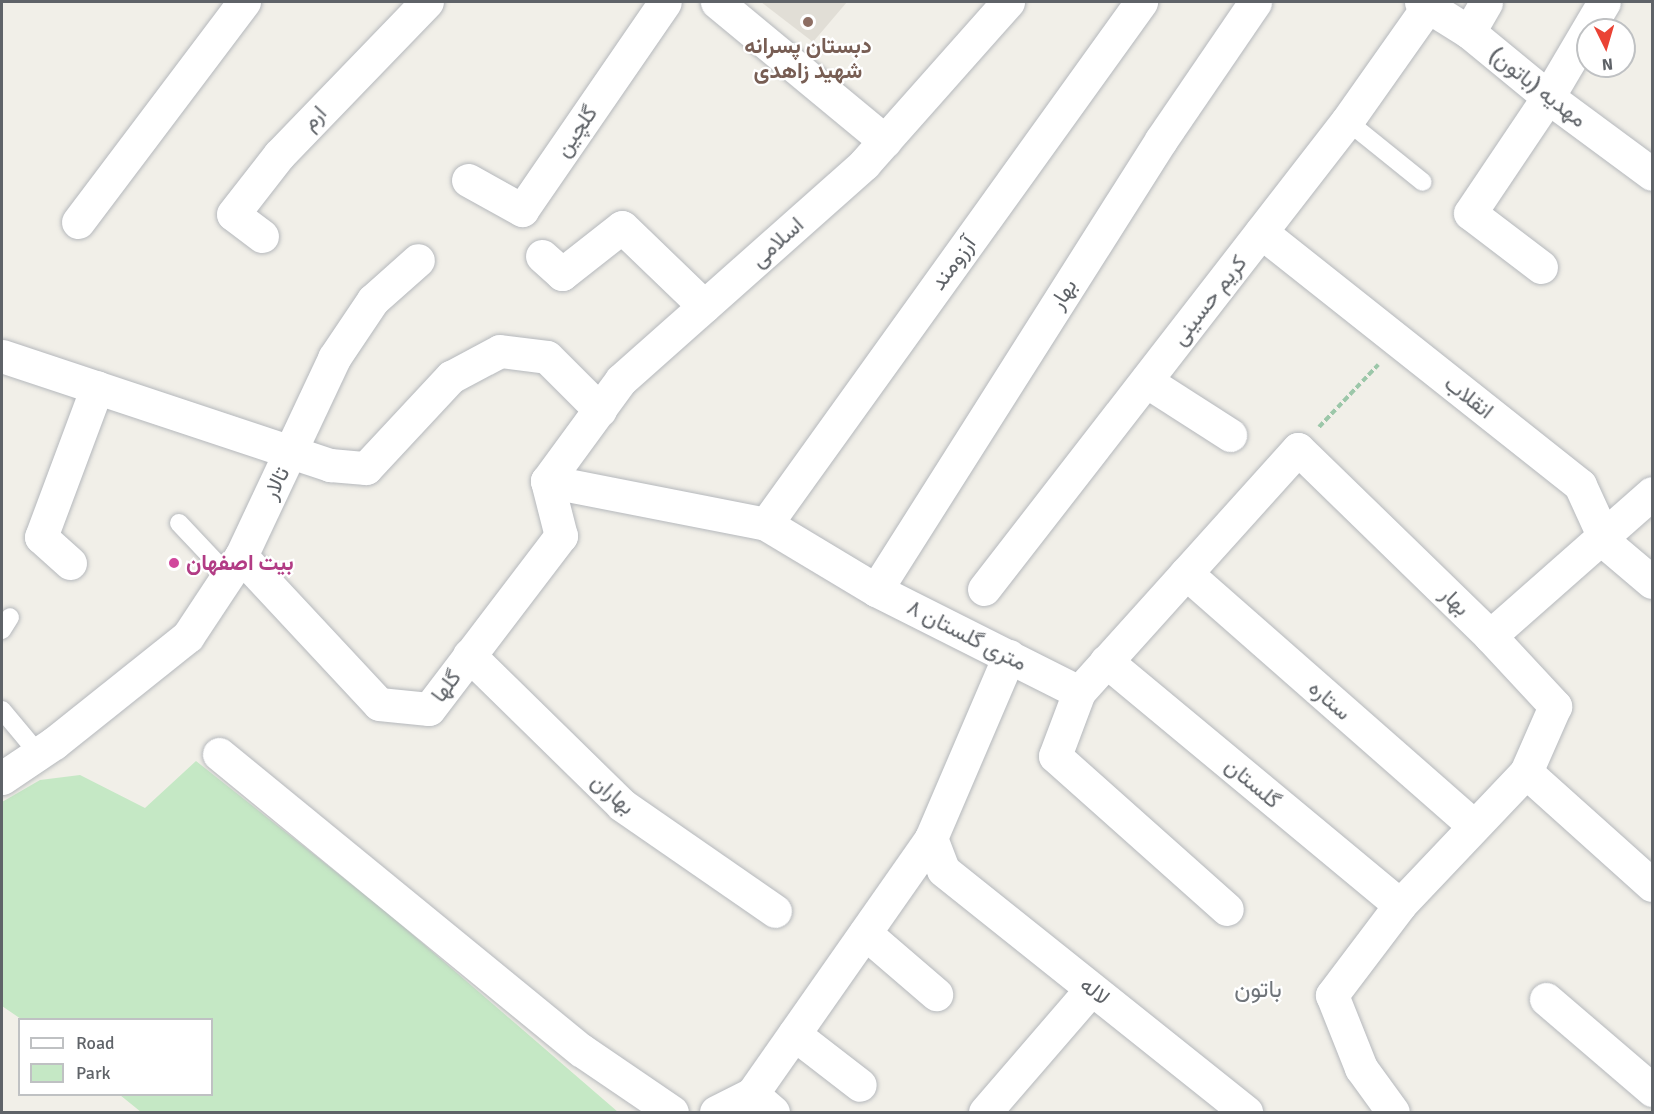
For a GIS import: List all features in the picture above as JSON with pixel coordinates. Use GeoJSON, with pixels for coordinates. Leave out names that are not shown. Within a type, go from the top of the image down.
{"type":"FeatureCollection","features":[{"type":"Feature","properties":{"kind":"street"},"geometry":{"type":"LineString","coordinates":[[78,222],[244,2]]}},
{"type":"Feature","properties":{"kind":"street","name":"ارم"},"geometry":{"type":"LineString","coordinates":[[262,236],[233,214],[279,155],[427,2]]}},
{"type":"Feature","properties":{"kind":"street","name":"گلچین"},"geometry":{"type":"LineString","coordinates":[[468,180],[522,210],[665,2]]}},
{"type":"Feature","properties":{"kind":"street"},"geometry":{"type":"LineString","coordinates":[[717,2],[885,141]]}},
{"type":"Feature","properties":{"kind":"street","name":"اسلامی"},"geometry":{"type":"LineString","coordinates":[[547,482],[621,380],[885,141],[1008,2]]}},
{"type":"Feature","properties":{"kind":"street","name":"آرزومند"},"geometry":{"type":"LineString","coordinates":[[765,524],[1142,2]]}},
{"type":"Feature","properties":{"kind":"street","name":"بهار"},"geometry":{"type":"LineString","coordinates":[[876,590],[1161,140],[1255,2]]}},
{"type":"Feature","properties":{"kind":"street"},"geometry":{"type":"LineString","coordinates":[[1469,32],[1486,2]]}},
{"type":"Feature","properties":{"kind":"street"},"geometry":{"type":"LineString","coordinates":[[1541,267],[1470,213],[1548,97],[1604,2]]}},
{"type":"Feature","properties":{"kind":"street","name":"مهدیه (باتون)"},"geometry":{"type":"LineString","coordinates":[[1425,4],[1469,32],[1548,97],[1653,174]]}},
{"type":"Feature","properties":{"kind":"street","name":"کریم حسینی"},"geometry":{"type":"LineString","coordinates":[[984,589],[1347,121],[1425,4]]}},
{"type":"Feature","properties":{"kind":"street"},"geometry":{"type":"LineString","coordinates":[[542,256],[562,274],[622,227],[704,306]]}},
{"type":"Feature","properties":{"kind":"street","name":"انقلاب"},"geometry":{"type":"LineString","coordinates":[[1261,232],[1580,485],[1608,544],[1653,582]]}},
{"type":"Feature","properties":{"kind":"street"},"geometry":{"type":"LineString","coordinates":[[2,356],[290,454],[334,358],[373,300],[418,260]]}},
{"type":"Feature","properties":{"kind":"street","name":"تالار"},"geometry":{"type":"LineString","coordinates":[[2,778],[38,753],[188,636],[234,566],[290,454],[330,465],[366,468],[451,377],[500,351],[547,357],[600,410]]}},
{"type":"Feature","properties":{"kind":"street"},"geometry":{"type":"LineString","coordinates":[[1146,381],[1230,435]]}},
{"type":"Feature","properties":{"kind":"street"},"geometry":{"type":"LineString","coordinates":[[70,563],[41,537],[97,387]]}},
{"type":"Feature","properties":{"kind":"street"},"geometry":{"type":"LineString","coordinates":[[1227,909],[1055,756],[1079,692],[1298,449]]}},
{"type":"Feature","properties":{"kind":"street","name":"بهار"},"geometry":{"type":"LineString","coordinates":[[1298,449],[1490,636],[1555,706],[1526,772]]}},
{"type":"Feature","properties":{"kind":"street","name":"۸ متری گلستان"},"geometry":{"type":"LineString","coordinates":[[547,482],[765,524],[876,590],[1079,692]]}},
{"type":"Feature","properties":{"kind":"street","name":"گلها"},"geometry":{"type":"LineString","coordinates":[[234,566],[379,704],[429,708],[561,536],[547,482]]}},
{"type":"Feature","properties":{"kind":"street"},"geometry":{"type":"LineString","coordinates":[[1490,636],[1653,493]]}},
{"type":"Feature","properties":{"kind":"street","name":"ستاره"},"geometry":{"type":"LineString","coordinates":[[1186,573],[1474,826]]}},
{"type":"Feature","properties":{"kind":"street","name":"بهاران"},"geometry":{"type":"LineString","coordinates":[[469,656],[622,805],[775,910]]}},
{"type":"Feature","properties":{"kind":"street"},"geometry":{"type":"LineString","coordinates":[[716,1113],[762,1103],[794,1034],[931,838],[1009,656]]}},
{"type":"Feature","properties":{"kind":"street","name":"گلستان"},"geometry":{"type":"LineString","coordinates":[[1106,662],[1400,905]]}},
{"type":"Feature","properties":{"kind":"street"},"geometry":{"type":"LineString","coordinates":[[219,754],[581,1050],[672,1113]]}},
{"type":"Feature","properties":{"kind":"street"},"geometry":{"type":"LineString","coordinates":[[1393,1113],[1361,1068],[1332,995],[1400,905],[1526,772],[1653,885]]}},
{"type":"Feature","properties":{"kind":"street","name":"لاله"},"geometry":{"type":"LineString","coordinates":[[931,838],[943,870],[1240,1111]]}},
{"type":"Feature","properties":{"kind":"street"},"geometry":{"type":"LineString","coordinates":[[865,933],[936,994]]}},
{"type":"Feature","properties":{"kind":"street"},"geometry":{"type":"LineString","coordinates":[[985,1113],[1091,989]]}},
{"type":"Feature","properties":{"kind":"street"},"geometry":{"type":"LineString","coordinates":[[1546,999],[1653,1090]]}},
{"type":"Feature","properties":{"kind":"street"},"geometry":{"type":"LineString","coordinates":[[794,1034],[860,1085]]}},
{"type":"Feature","properties":{"kind":"lane"},"geometry":{"type":"LineString","coordinates":[[1347,121],[1423,182]]}},
{"type":"Feature","properties":{"kind":"lane"},"geometry":{"type":"LineString","coordinates":[[179,523],[234,566]]}},
{"type":"Feature","properties":{"kind":"lane"},"geometry":{"type":"LineString","coordinates":[[2,710],[38,753]]}},
{"type":"Feature","properties":{"kind":"path"},"geometry":{"type":"LineString","coordinates":[[1298,449],[1400,342]]}},
{"type":"Feature","properties":{"kind":"shaded area","name":"دبستان پسرانه شهید زاهدی"},"geometry":{"type":"Polygon","coordinates":[[[761,2],[847,2],[813,42],[761,2]]]}},
{"type":"Feature","properties":{"kind":"green space"},"geometry":{"type":"Polygon","coordinates":[[[196,761],[384,910],[618,1112],[141,1112],[121,1096],[213,1096],[213,1018],[20,1018],[2,1006],[2,802],[40,780],[80,775],[145,808],[196,761]]]}},
{"type":"Feature","properties":{"kind":"place","name":"دبستان پسرانه شهید زاهدی"},"geometry":{"type":"Point","coordinates":[808,22]}},
{"type":"Feature","properties":{"kind":"place","name":"بيت اصفهان"},"geometry":{"type":"Point","coordinates":[174,563]}},
{"type":"Feature","properties":{"kind":"district","name":"باتون"},"geometry":{"type":"Point","coordinates":[1258,990]}}]}
